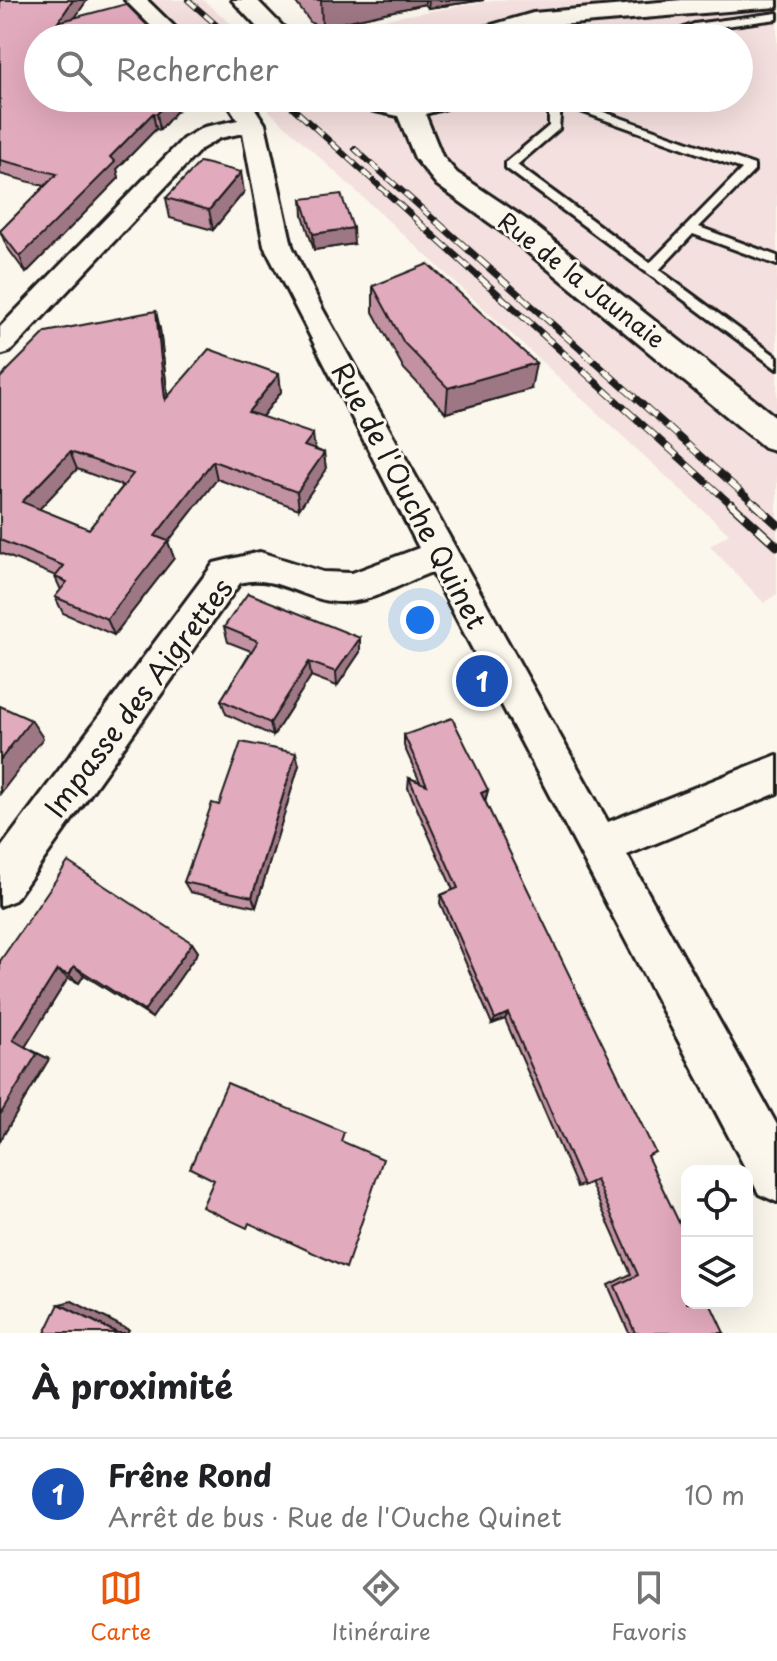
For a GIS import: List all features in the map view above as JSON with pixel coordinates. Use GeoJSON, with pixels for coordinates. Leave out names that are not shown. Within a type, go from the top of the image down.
{"type":"FeatureCollection","features":[{"type":"Feature","properties":{"kind":"main road"},"geometry":{"type":"LineString","coordinates":[[244,0],[267,24]]}},
{"type":"Feature","properties":{"kind":"main road"},"geometry":{"type":"LineString","coordinates":[[520,24],[639,6],[777,0]]}},
{"type":"Feature","properties":{"kind":"main road","name":"Rue de la Jaunaie"},"geometry":{"type":"LineString","coordinates":[[411,112],[429,158],[447,179],[519,229],[777,438]]}},
{"type":"Feature","properties":{"kind":"street"},"geometry":{"type":"LineString","coordinates":[[135,0],[160,24]]}},
{"type":"Feature","properties":{"kind":"street","name":"Rue de l'Ouche Quinet"},"geometry":{"type":"LineString","coordinates":[[245,112],[253,124],[278,246],[440,556],[777,1176]]}},
{"type":"Feature","properties":{"kind":"street"},"geometry":{"type":"LineString","coordinates":[[0,345],[192,144],[213,132],[253,124]]}},
{"type":"Feature","properties":{"kind":"street","name":"Impasse des Aigrettes"},"geometry":{"type":"LineString","coordinates":[[0,885],[227,573],[249,564],[273,566],[311,583],[341,589],[421,559],[440,556]]}},
{"type":"Feature","properties":{"kind":"street"},"geometry":{"type":"LineString","coordinates":[[598,846],[777,774]]}},
{"type":"Feature","properties":{"kind":"lane"},"geometry":{"type":"LineString","coordinates":[[717,24],[777,16]]}},
{"type":"Feature","properties":{"kind":"lane"},"geometry":{"type":"LineString","coordinates":[[555,112],[555,127],[510,165],[777,364]]}},
{"type":"Feature","properties":{"kind":"lane"},"geometry":{"type":"LineString","coordinates":[[611,112],[750,168],[651,270]]}},
{"type":"Feature","properties":{"kind":"lane"},"geometry":{"type":"LineString","coordinates":[[692,229],[777,261]]}},
{"type":"Feature","properties":{"kind":"shaded area"},"geometry":{"type":"Polygon","coordinates":[[[152,0],[203,0],[231,24],[177,24],[152,0]]]}},
{"type":"Feature","properties":{"kind":"shaded area"},"geometry":{"type":"Polygon","coordinates":[[[497,0],[777,0],[777,594],[764,603],[710,546],[729,534],[270,112],[753,112],[753,24],[354,24],[497,0]]]}},
{"type":"Feature","properties":{"kind":"building"},"geometry":{"type":"Polygon","coordinates":[[[0,0],[73,0],[58,22],[126,4],[146,24],[24,24],[24,112],[159,112],[153,113],[110,157],[115,162],[20,257],[0,231],[57,174],[0,160],[0,0]]]}},
{"type":"Feature","properties":{"kind":"building"},"geometry":{"type":"Polygon","coordinates":[[[200,162],[241,172],[209,210],[166,198],[200,162]]]}},
{"type":"Feature","properties":{"kind":"building"},"geometry":{"type":"Polygon","coordinates":[[[341,194],[353,228],[313,234],[302,199],[341,194]]]}},
{"type":"Feature","properties":{"kind":"building"},"geometry":{"type":"Polygon","coordinates":[[[428,264],[536,363],[448,388],[404,343],[373,286],[428,264]]]}},
{"type":"Feature","properties":{"kind":"building"},"geometry":{"type":"Polygon","coordinates":[[[156,311],[165,400],[209,349],[279,374],[248,412],[313,434],[304,446],[324,453],[297,492],[213,461],[155,536],[168,541],[107,619],[55,597],[67,582],[55,577],[64,566],[0,540],[0,378],[46,332],[156,311]],[[70,452],[22,502],[89,529],[133,474],[70,452]]]}},
{"type":"Feature","properties":{"kind":"building"},"geometry":{"type":"Polygon","coordinates":[[[248,593],[360,638],[336,672],[309,662],[270,723],[221,700],[258,641],[224,627],[248,593]]]}},
{"type":"Feature","properties":{"kind":"building"},"geometry":{"type":"Polygon","coordinates":[[[0,706],[31,720],[0,760],[0,706]]]}},
{"type":"Feature","properties":{"kind":"building"},"geometry":{"type":"Polygon","coordinates":[[[452,718],[488,790],[481,793],[655,1152],[647,1156],[681,1227],[681,1309],[713,1309],[724,1333],[635,1333],[615,1286],[638,1275],[596,1180],[583,1186],[508,1013],[495,1019],[441,895],[458,888],[409,778],[427,785],[404,735],[452,718]]]}},
{"type":"Feature","properties":{"kind":"building"},"geometry":{"type":"Polygon","coordinates":[[[241,742],[296,753],[252,897],[184,882],[212,803],[219,805],[241,742]]]}},
{"type":"Feature","properties":{"kind":"building"},"geometry":{"type":"Polygon","coordinates":[[[68,862],[192,943],[144,1011],[74,966],[69,975],[57,970],[13,1040],[37,1054],[0,1115],[0,961],[68,862]]]}},
{"type":"Feature","properties":{"kind":"building"},"geometry":{"type":"Polygon","coordinates":[[[227,1083],[344,1132],[341,1141],[383,1159],[346,1268],[249,1223],[247,1228],[202,1207],[214,1180],[190,1168],[227,1083]]]}},
{"type":"Feature","properties":{"kind":"building"},"geometry":{"type":"Polygon","coordinates":[[[59,1304],[117,1333],[45,1333],[59,1304]]]}},
{"type":"Feature","properties":{"kind":"railway"},"geometry":{"type":"LineString","coordinates":[[188,0],[215,24]]}},
{"type":"Feature","properties":{"kind":"railway"},"geometry":{"type":"LineString","coordinates":[[297,112],[420,223]]}},
{"type":"Feature","properties":{"kind":"railway"},"geometry":{"type":"LineString","coordinates":[[355,149],[438,223]]}},
{"type":"Feature","properties":{"kind":"railway"},"geometry":{"type":"LineString","coordinates":[[417,221],[733,506]]}},
{"type":"Feature","properties":{"kind":"railway"},"geometry":{"type":"LineString","coordinates":[[436,221],[757,506]]}},
{"type":"Feature","properties":{"kind":"railway"},"geometry":{"type":"LineString","coordinates":[[731,504],[777,546]]}},
{"type":"Feature","properties":{"kind":"railway"},"geometry":{"type":"LineString","coordinates":[[755,504],[777,524]]}},
{"type":"Feature","properties":{"kind":"place","name":"Frêne Rond"},"geometry":{"type":"Point","coordinates":[482,681]}}]}
